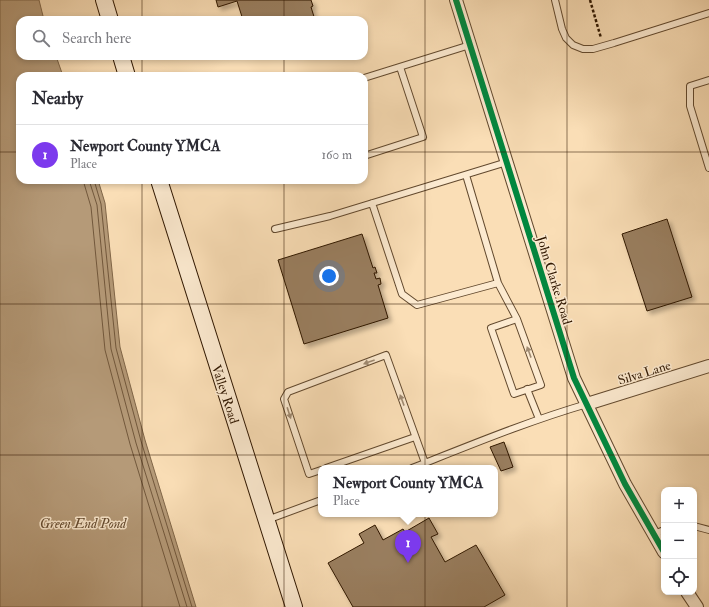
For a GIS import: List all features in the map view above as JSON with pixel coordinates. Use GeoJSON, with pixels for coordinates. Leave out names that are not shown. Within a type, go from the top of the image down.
{"type":"FeatureCollection","features":[{"type":"Feature","properties":{"kind":"main road"},"geometry":{"type":"LineString","coordinates":[[104,0],[109,16]]}},
{"type":"Feature","properties":{"kind":"main road"},"geometry":{"type":"LineString","coordinates":[[122,60],[126,72]]}},
{"type":"Feature","properties":{"kind":"main road","name":"Valley Road"},"geometry":{"type":"LineString","coordinates":[[160,184],[294,607]]}},
{"type":"Feature","properties":{"kind":"street","name":"John Clarke Road"},"geometry":{"type":"LineString","coordinates":[[456,0],[574,378],[625,484],[659,532]]}},
{"type":"Feature","properties":{"kind":"street","name":"Silva Lane"},"geometry":{"type":"LineString","coordinates":[[587,404],[709,366]]}},
{"type":"Feature","properties":{"kind":"street"},"geometry":{"type":"LineString","coordinates":[[689,595],[697,607]]}},
{"type":"Feature","properties":{"kind":"lane"},"geometry":{"type":"LineString","coordinates":[[555,0],[562,29],[566,38],[573,46],[583,49],[593,49],[604,46],[709,13]]}},
{"type":"Feature","properties":{"kind":"lane"},"geometry":{"type":"LineString","coordinates":[[368,77],[470,45]]}},
{"type":"Feature","properties":{"kind":"lane"},"geometry":{"type":"LineString","coordinates":[[368,155],[422,137],[400,67]]}},
{"type":"Feature","properties":{"kind":"lane"},"geometry":{"type":"LineString","coordinates":[[709,80],[690,86],[690,106],[709,168]]}},
{"type":"Feature","properties":{"kind":"lane"},"geometry":{"type":"LineString","coordinates":[[275,229],[330,216],[507,162]]}},
{"type":"Feature","properties":{"kind":"lane"},"geometry":{"type":"LineString","coordinates":[[466,175],[498,283],[517,319],[541,385],[514,394],[491,328],[517,319]]}},
{"type":"Feature","properties":{"kind":"lane"},"geometry":{"type":"LineString","coordinates":[[372,203],[402,294],[417,305],[498,283]]}},
{"type":"Feature","properties":{"kind":"lane"},"geometry":{"type":"LineString","coordinates":[[318,471],[309,474],[284,399],[288,392],[386,356],[426,465]]}},
{"type":"Feature","properties":{"kind":"lane"},"geometry":{"type":"LineString","coordinates":[[527,389],[539,419]]}},
{"type":"Feature","properties":{"kind":"lane"},"geometry":{"type":"LineString","coordinates":[[428,465],[539,419],[587,404]]}},
{"type":"Feature","properties":{"kind":"lane"},"geometry":{"type":"LineString","coordinates":[[334,465],[415,437]]}},
{"type":"Feature","properties":{"kind":"lane"},"geometry":{"type":"LineString","coordinates":[[345,461],[346,465]]}},
{"type":"Feature","properties":{"kind":"lane"},"geometry":{"type":"LineString","coordinates":[[267,520],[318,501]]}},
{"type":"Feature","properties":{"kind":"lane"},"geometry":{"type":"LineString","coordinates":[[697,527],[709,530]]}},
{"type":"Feature","properties":{"kind":"path"},"geometry":{"type":"LineString","coordinates":[[590,0],[604,46]]}},
{"type":"Feature","properties":{"kind":"water","name":"Green End Pond"},"geometry":{"type":"Polygon","coordinates":[[[0,0],[39,0],[43,16],[16,16],[16,60],[57,60],[62,72],[16,72],[16,184],[99,184],[105,203],[120,347],[145,440],[196,607],[0,607],[0,0]]]}},
{"type":"Feature","properties":{"kind":"building"},"geometry":{"type":"Polygon","coordinates":[[[216,0],[311,0],[314,16],[242,16],[237,1],[218,7],[216,0]]]}},
{"type":"Feature","properties":{"kind":"building"},"geometry":{"type":"Polygon","coordinates":[[[667,219],[692,297],[647,311],[622,234],[667,219]]]}},
{"type":"Feature","properties":{"kind":"building"},"geometry":{"type":"Polygon","coordinates":[[[362,234],[373,268],[375,267],[377,273],[374,273],[376,279],[380,278],[381,284],[378,285],[388,318],[304,344],[278,260],[362,234]]]}},
{"type":"Feature","properties":{"kind":"building"},"geometry":{"type":"Polygon","coordinates":[[[504,442],[513,467],[501,471],[490,447],[504,442]]]}},
{"type":"Feature","properties":{"kind":"building"},"geometry":{"type":"Polygon","coordinates":[[[429,518],[438,534],[431,537],[445,562],[476,545],[505,595],[484,607],[353,607],[328,563],[364,543],[359,534],[375,525],[383,540],[403,529],[405,532],[429,518]]]}},
{"type":"Feature","properties":{"kind":"cycle path"},"geometry":{"type":"LineString","coordinates":[[456,0],[574,378],[625,484],[661,547]]}},
{"type":"Feature","properties":{"kind":"place","name":"Newport County YMCA"},"geometry":{"type":"Point","coordinates":[408,563]}}]}
